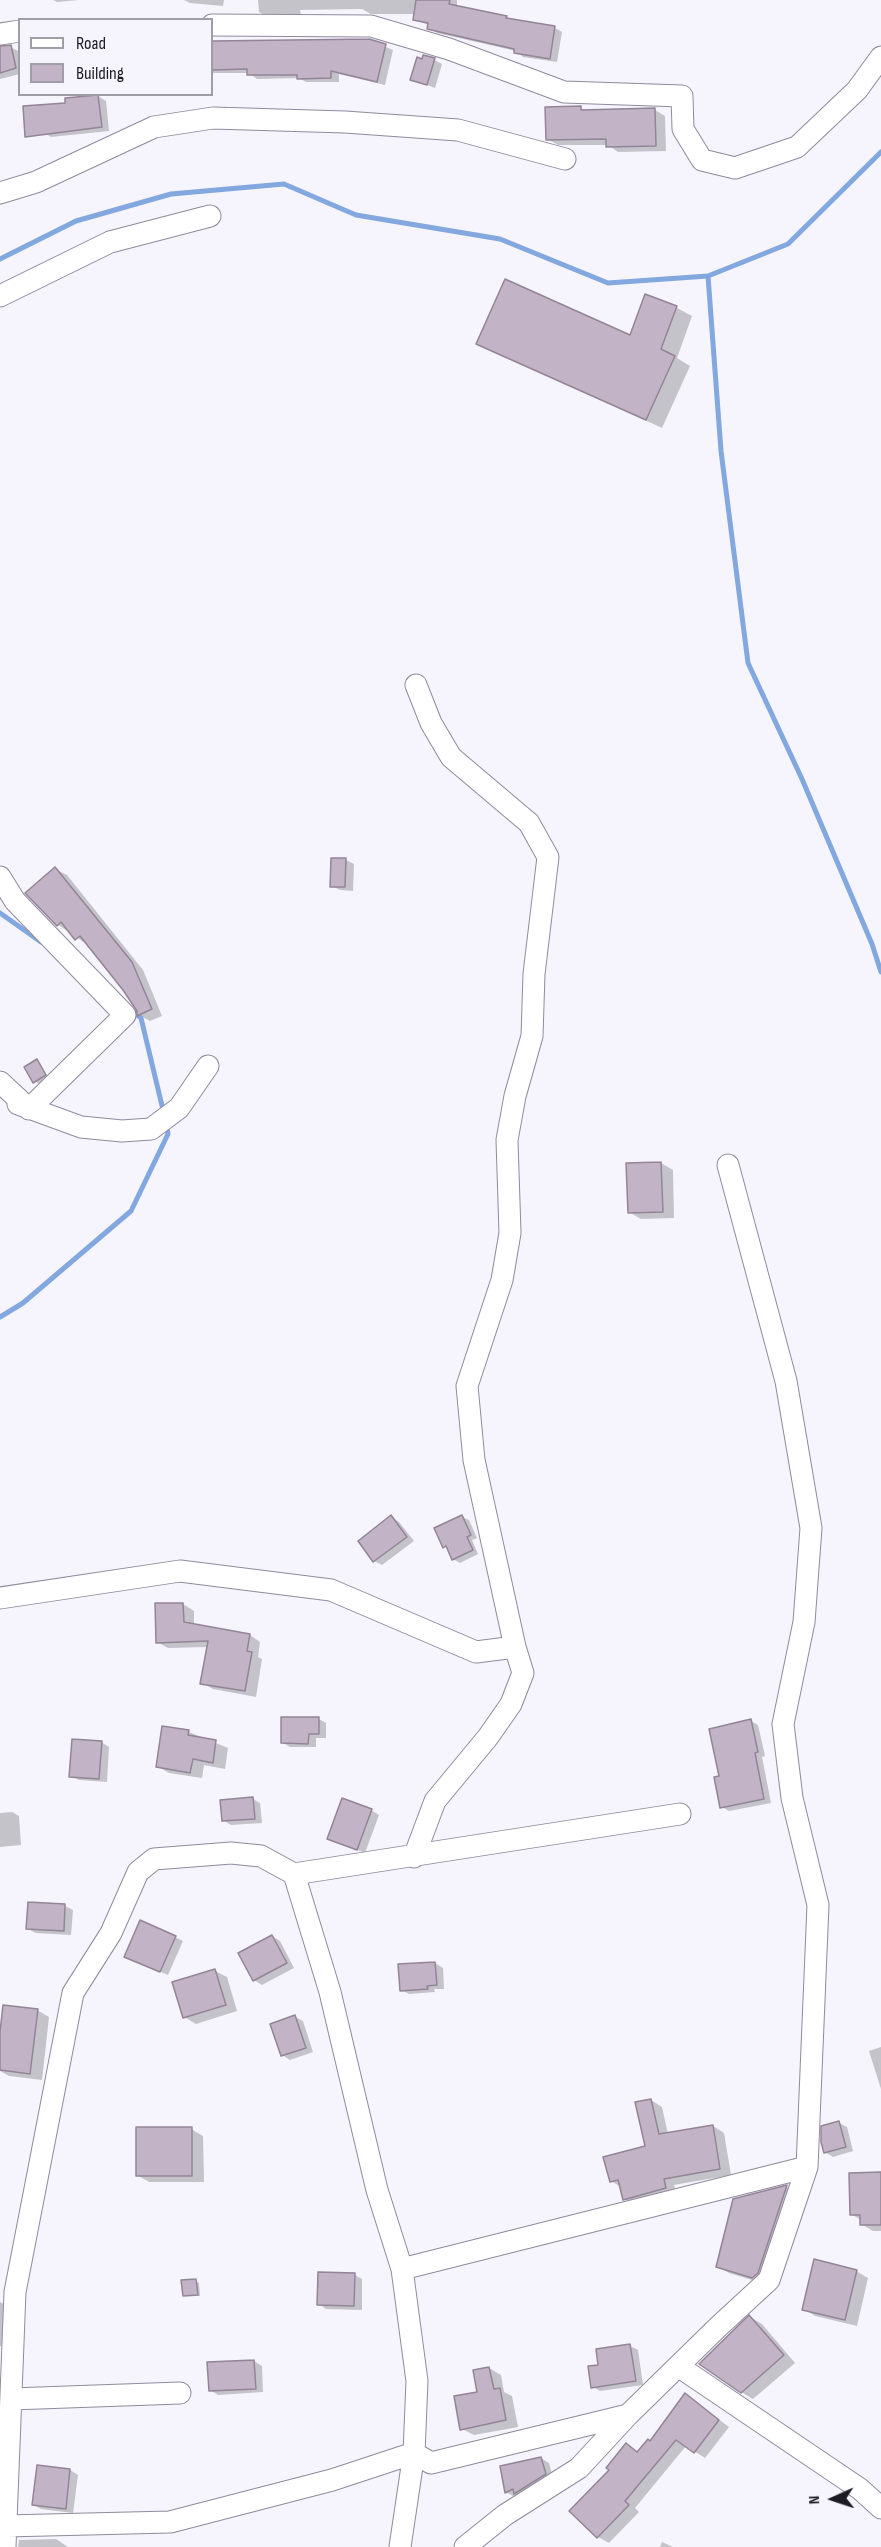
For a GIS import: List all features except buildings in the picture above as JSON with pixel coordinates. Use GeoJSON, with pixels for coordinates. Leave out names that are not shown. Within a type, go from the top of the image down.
{"type":"FeatureCollection","features":[{"type":"Feature","properties":{"kind":"street"},"geometry":{"type":"LineString","coordinates":[[213,25],[372,26],[449,49],[564,92],[682,96],[683,129],[702,160],[735,168],[796,147],[857,90],[881,57]]}},
{"type":"Feature","properties":{"kind":"street"},"geometry":{"type":"LineString","coordinates":[[0,34],[18,31]]}},
{"type":"Feature","properties":{"kind":"street"},"geometry":{"type":"LineString","coordinates":[[0,194],[36,182],[154,127],[213,118],[345,122],[458,130],[566,159]]}},
{"type":"Feature","properties":{"kind":"street"},"geometry":{"type":"LineString","coordinates":[[0,296],[110,242],[210,216]]}},
{"type":"Feature","properties":{"kind":"street"},"geometry":{"type":"LineString","coordinates":[[414,1857],[435,1801],[488,1737],[511,1704],[523,1673],[515,1647],[474,1460],[467,1386],[502,1280],[510,1233],[507,1140],[515,1096],[531,1036],[534,974],[548,857],[530,823],[451,758],[431,723],[416,685]]}},
{"type":"Feature","properties":{"kind":"street"},"geometry":{"type":"LineString","coordinates":[[0,877],[15,901],[125,1015],[29,1108]]}},
{"type":"Feature","properties":{"kind":"street"},"geometry":{"type":"LineString","coordinates":[[0,1099],[81,1127],[122,1131],[151,1129],[179,1108],[208,1066]]}},
{"type":"Feature","properties":{"kind":"street"},"geometry":{"type":"LineString","coordinates":[[0,1082],[29,1108]]}},
{"type":"Feature","properties":{"kind":"street"},"geometry":{"type":"LineString","coordinates":[[465,2547],[505,2515],[579,2468],[628,2415],[769,2280],[807,2167],[818,1905],[792,1798],[783,1724],[804,1622],[811,1528],[786,1381],[728,1165]]}},
{"type":"Feature","properties":{"kind":"street"},"geometry":{"type":"LineString","coordinates":[[0,1598],[180,1571],[331,1590],[476,1652],[515,1647]]}},
{"type":"Feature","properties":{"kind":"street"},"geometry":{"type":"LineString","coordinates":[[5,2547],[15,2292],[73,1993],[111,1933],[138,1872],[154,1859],[231,1853],[261,1856],[294,1874],[680,1814]]}},
{"type":"Feature","properties":{"kind":"street"},"geometry":{"type":"LineString","coordinates":[[294,1874],[330,1992],[377,2190],[402,2269],[417,2381],[414,2453],[400,2547]]}},
{"type":"Feature","properties":{"kind":"street"},"geometry":{"type":"LineString","coordinates":[[402,2269],[807,2167]]}},
{"type":"Feature","properties":{"kind":"street"},"geometry":{"type":"LineString","coordinates":[[678,2366],[860,2489],[881,2508]]}},
{"type":"Feature","properties":{"kind":"street"},"geometry":{"type":"LineString","coordinates":[[11,2399],[180,2393]]}},
{"type":"Feature","properties":{"kind":"street"},"geometry":{"type":"LineString","coordinates":[[6,2526],[170,2522],[332,2480],[414,2453],[431,2463],[628,2415]]}},
{"type":"Feature","properties":{"kind":"waterway"},"geometry":{"type":"LineString","coordinates":[[0,259],[76,221],[171,194],[284,184],[356,215],[500,239],[608,283],[708,276],[788,244],[881,152]]}},
{"type":"Feature","properties":{"kind":"waterway"},"geometry":{"type":"LineString","coordinates":[[708,276],[721,451],[748,663],[802,779],[872,944],[881,972]]}},
{"type":"Feature","properties":{"kind":"waterway"},"geometry":{"type":"LineString","coordinates":[[0,913],[41,942]]}},
{"type":"Feature","properties":{"kind":"waterway"},"geometry":{"type":"LineString","coordinates":[[130,1009],[141,1018],[164,1114]]}},
{"type":"Feature","properties":{"kind":"waterway"},"geometry":{"type":"LineString","coordinates":[[0,1317],[23,1303],[131,1211],[168,1134],[166,1123]]}}]}
